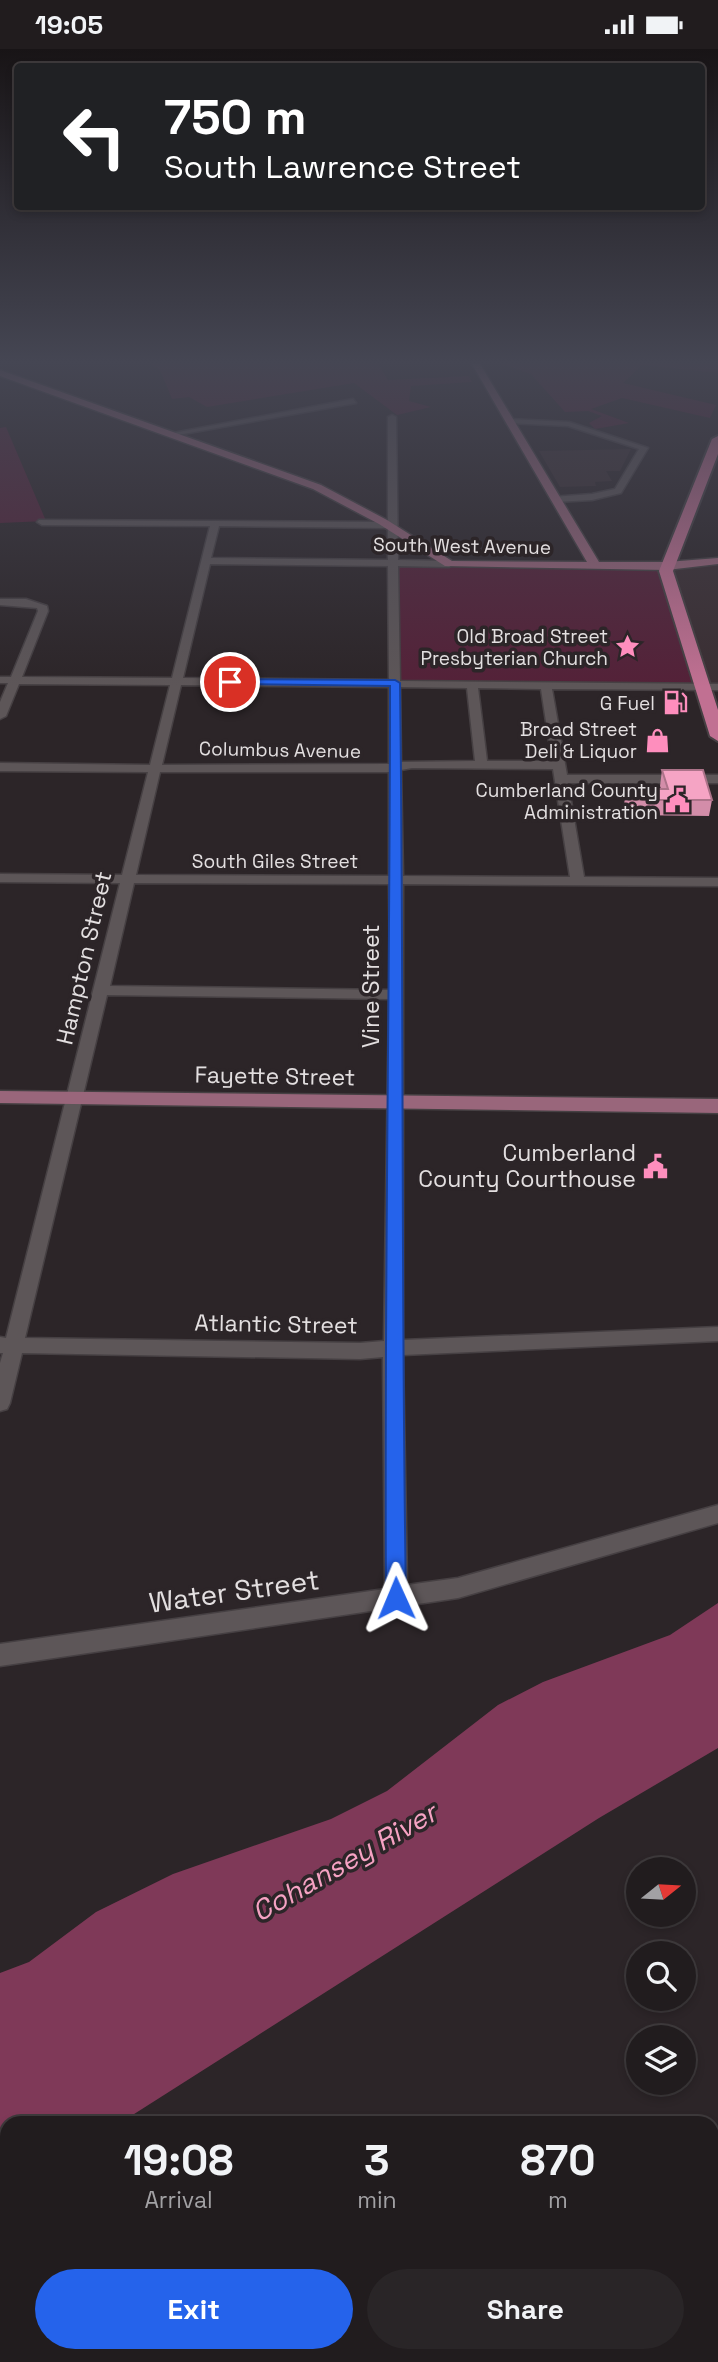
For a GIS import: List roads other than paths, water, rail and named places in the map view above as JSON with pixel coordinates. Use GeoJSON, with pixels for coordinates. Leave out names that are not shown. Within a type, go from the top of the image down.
{"type":"FeatureCollection","features":[{"type":"Feature","properties":{"kind":"highway"},"geometry":{"type":"LineString","coordinates":[[705,472],[667,566],[668,585],[710,687],[718,736]]}},
{"type":"Feature","properties":{"kind":"main road"},"geometry":{"type":"LineString","coordinates":[[276,472],[317,487],[391,527],[449,564]]}},
{"type":"Feature","properties":{"kind":"main road"},"geometry":{"type":"LineString","coordinates":[[539,472],[595,565]]}},
{"type":"Feature","properties":{"kind":"main road","name":"South West Avenue"},"geometry":{"type":"LineString","coordinates":[[449,564],[667,566],[718,561]]}},
{"type":"Feature","properties":{"kind":"main road","name":"Fayette Street"},"geometry":{"type":"LineString","coordinates":[[0,1097],[718,1106]]}},
{"type":"Feature","properties":{"kind":"street","name":"Vine Street"},"geometry":{"type":"LineString","coordinates":[[392,472],[391,527],[395,563],[396,766],[393,1348],[396,1598]]}},
{"type":"Feature","properties":{"kind":"street"},"geometry":{"type":"LineString","coordinates":[[555,499],[592,497],[618,491],[630,472]]}},
{"type":"Feature","properties":{"kind":"street"},"geometry":{"type":"LineString","coordinates":[[42,522],[391,527]]}},
{"type":"Feature","properties":{"kind":"street","name":"Hampton Street"},"geometry":{"type":"LineString","coordinates":[[0,1403],[7,1345],[74,1098],[215,524]]}},
{"type":"Feature","properties":{"kind":"street","name":"South West Avenue"},"geometry":{"type":"LineString","coordinates":[[205,561],[449,564]]}},
{"type":"Feature","properties":{"kind":"street"},"geometry":{"type":"LineString","coordinates":[[0,602],[36,604],[43,608],[0,716]]}},
{"type":"Feature","properties":{"kind":"street"},"geometry":{"type":"LineString","coordinates":[[0,680],[710,687]]}},
{"type":"Feature","properties":{"kind":"street"},"geometry":{"type":"LineString","coordinates":[[472,684],[481,764]]}},
{"type":"Feature","properties":{"kind":"street"},"geometry":{"type":"LineString","coordinates":[[546,685],[578,881]]}},
{"type":"Feature","properties":{"kind":"street","name":"Columbus Avenue"},"geometry":{"type":"LineString","coordinates":[[0,767],[378,771],[412,764],[559,765]]}},
{"type":"Feature","properties":{"kind":"street"},"geometry":{"type":"LineString","coordinates":[[561,779],[718,779]]}},
{"type":"Feature","properties":{"kind":"street","name":"South Giles Street"},"geometry":{"type":"LineString","coordinates":[[0,878],[718,882]]}},
{"type":"Feature","properties":{"kind":"street"},"geometry":{"type":"LineString","coordinates":[[100,990],[396,995]]}},
{"type":"Feature","properties":{"kind":"street","name":"Atlantic Street"},"geometry":{"type":"LineString","coordinates":[[7,1345],[360,1351],[718,1334]]}},
{"type":"Feature","properties":{"kind":"street","name":"Water Street"},"geometry":{"type":"LineString","coordinates":[[0,1655],[458,1588],[718,1514]]}},
{"type":"Feature","properties":{"kind":"water","name":"Cohansey River"},"geometry":{"type":"Polygon","coordinates":[[[718,1603],[718,1748],[599,1818],[131,2116],[0,2116],[0,1973],[29,1962],[96,1912],[173,1874],[331,1819],[387,1791],[498,1705],[543,1682],[670,1635],[718,1603]]]}},
{"type":"Feature","properties":{"kind":"place","name":"Old Broad Street Presbyterian Church"},"geometry":{"type":"Point","coordinates":[628,647]}},
{"type":"Feature","properties":{"kind":"place","name":"G Fuel"},"geometry":{"type":"Point","coordinates":[675,703]}},
{"type":"Feature","properties":{"kind":"place","name":"Broad Street Deli & Liquor"},"geometry":{"type":"Point","coordinates":[657,740]}},
{"type":"Feature","properties":{"kind":"place","name":"Cumberland County Administration"},"geometry":{"type":"Point","coordinates":[678,801]}},
{"type":"Feature","properties":{"kind":"place","name":"Cumberland County Courthouse"},"geometry":{"type":"Point","coordinates":[656,1166]}}]}
